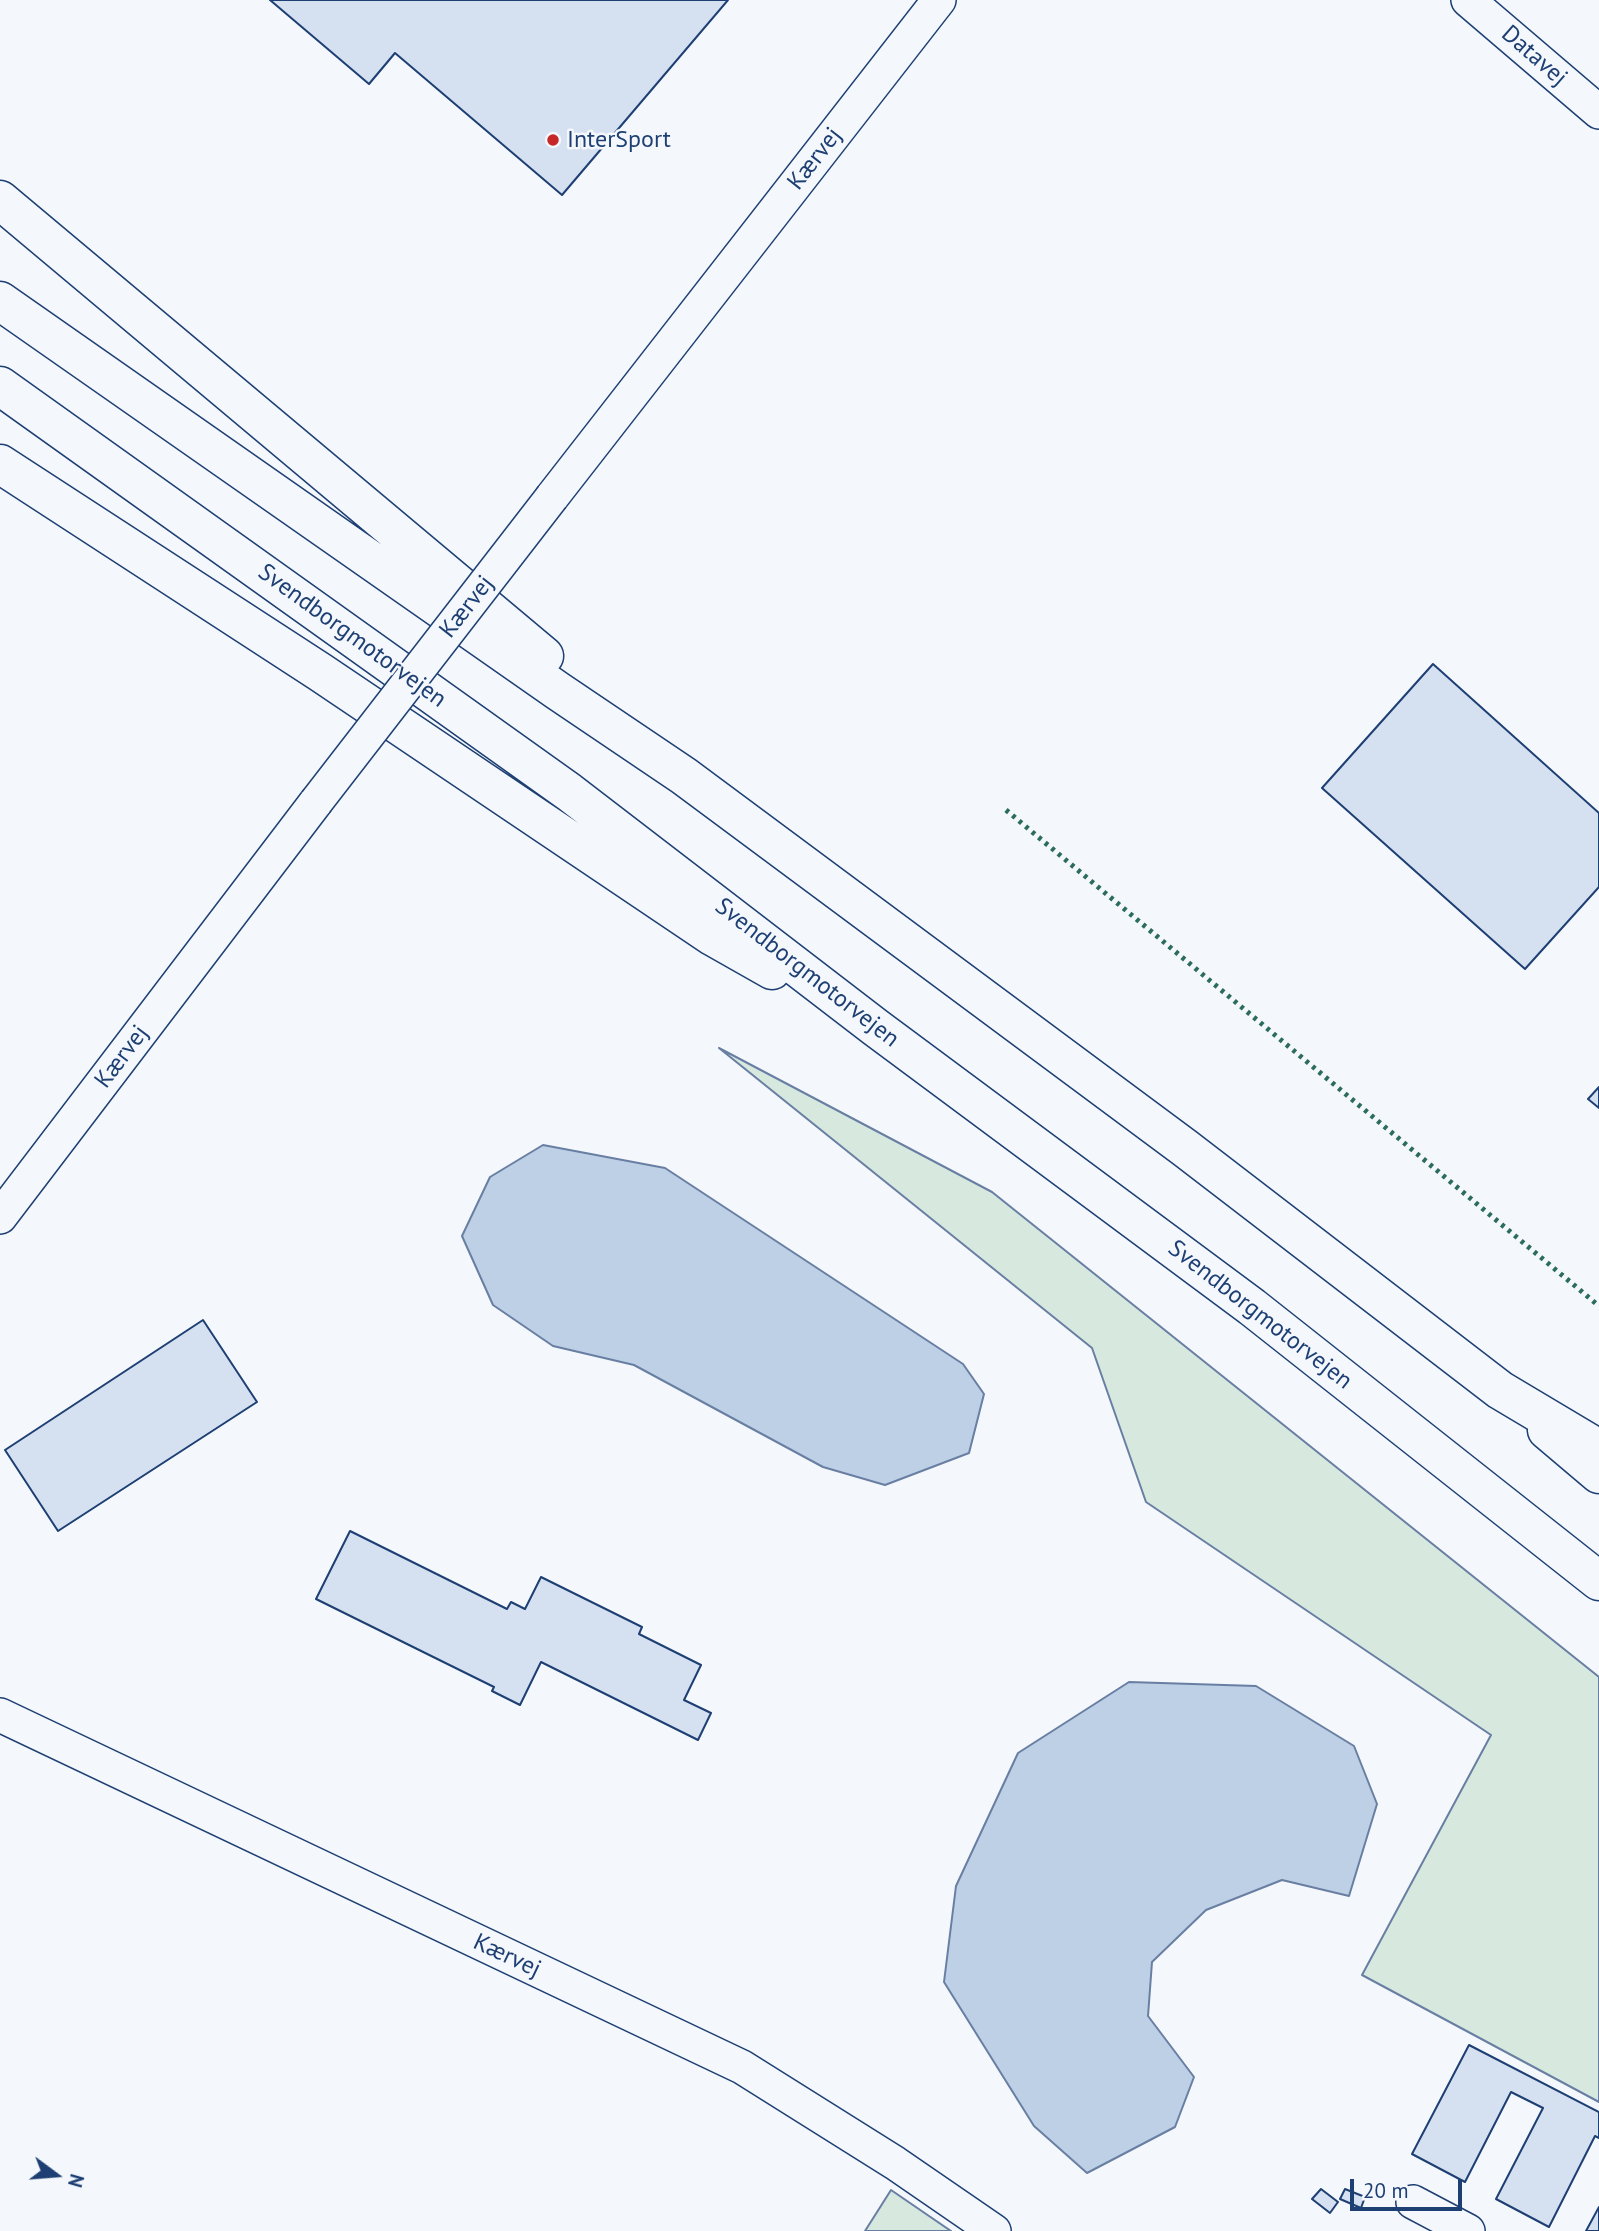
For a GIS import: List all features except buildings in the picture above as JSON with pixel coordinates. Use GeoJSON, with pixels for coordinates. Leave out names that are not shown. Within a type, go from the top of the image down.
{"type":"FeatureCollection","features":[{"type":"Feature","properties":{"kind":"main road"},"geometry":{"type":"LineString","coordinates":[[0,200],[223,389],[456,579],[684,776]]}},
{"type":"Feature","properties":{"kind":"main road"},"geometry":{"type":"LineString","coordinates":[[0,225],[223,389]]}},
{"type":"Feature","properties":{"kind":"main road"},"geometry":{"type":"LineString","coordinates":[[0,300],[558,691],[684,776],[1174,1140],[1500,1390],[1599,1474]]}},
{"type":"Feature","properties":{"kind":"main road","name":"Svendborgmotorvejen"},"geometry":{"type":"LineString","coordinates":[[0,386],[569,792],[875,1027],[1252,1307],[1599,1581]]}},
{"type":"Feature","properties":{"kind":"main road"},"geometry":{"type":"LineString","coordinates":[[0,464],[320,672],[712,936],[875,1027]]}},
{"type":"Feature","properties":{"kind":"main road"},"geometry":{"type":"LineString","coordinates":[[1500,1390],[1599,1449]]}},
{"type":"Feature","properties":{"kind":"street","name":"Kærvej"},"geometry":{"type":"LineString","coordinates":[[0,1217],[316,802],[939,0]]}},
{"type":"Feature","properties":{"kind":"street","name":"Datavej"},"geometry":{"type":"LineString","coordinates":[[1468,0],[1599,112]]}},
{"type":"Feature","properties":{"kind":"street","name":"Kærvej"},"geometry":{"type":"LineString","coordinates":[[0,1715],[742,2067],[895,2163],[994,2231]]}},
{"type":"Feature","properties":{"kind":"street"},"geometry":{"type":"LineString","coordinates":[[1413,2202],[1468,2231]]}},
{"type":"Feature","properties":{"kind":"shaded area"},"geometry":{"type":"Polygon","coordinates":[[[719,1048],[992,1192],[1599,1677],[1599,2102],[1362,1975],[1491,1735],[1146,1502],[1092,1348],[719,1048]]]}},
{"type":"Feature","properties":{"kind":"shaded area"},"geometry":{"type":"Polygon","coordinates":[[[891,2190],[951,2231],[865,2231],[891,2190]]]}},
{"type":"Feature","properties":{"kind":"water"},"geometry":{"type":"Polygon","coordinates":[[[543,1145],[665,1168],[963,1364],[984,1394],[969,1453],[885,1485],[823,1467],[634,1365],[553,1346],[493,1305],[462,1236],[490,1177],[543,1145]]]}},
{"type":"Feature","properties":{"kind":"water"},"geometry":{"type":"Polygon","coordinates":[[[1129,1682],[1256,1686],[1354,1746],[1377,1804],[1349,1896],[1282,1880],[1206,1910],[1152,1962],[1148,2016],[1194,2077],[1175,2127],[1087,2173],[1034,2126],[944,1982],[956,1886],[1018,1753],[1129,1682]]]}},
{"type":"Feature","properties":{"kind":"hedge"},"geometry":{"type":"LineString","coordinates":[[1006,810],[1599,1306]]}},
{"type":"Feature","properties":{"kind":"place","name":"InterSport"},"geometry":{"type":"Point","coordinates":[553,140]}}]}
